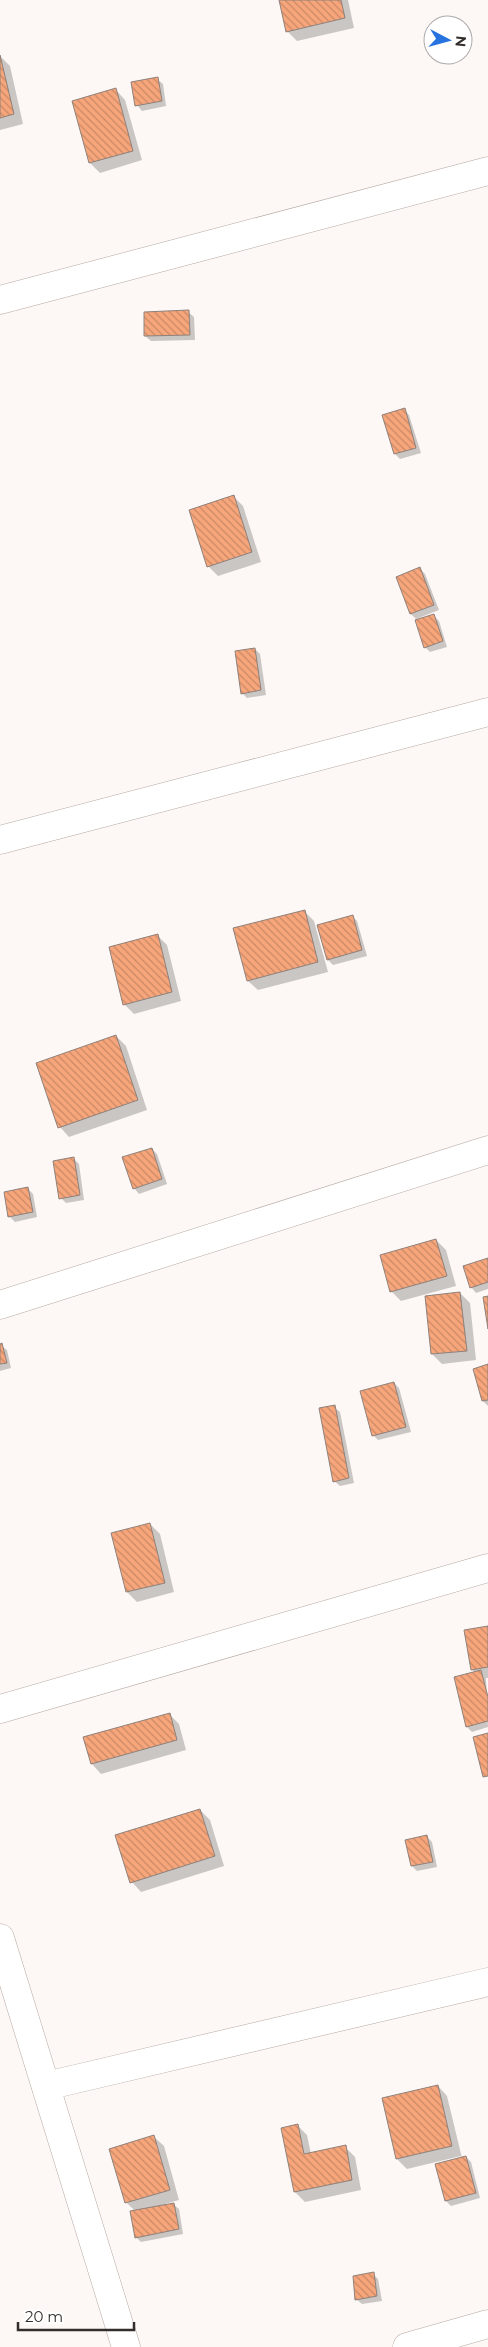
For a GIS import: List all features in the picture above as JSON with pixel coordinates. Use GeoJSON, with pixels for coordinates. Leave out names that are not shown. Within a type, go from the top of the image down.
{"type":"FeatureCollection","features":[{"type":"Feature","properties":{"kind":"street"},"geometry":{"type":"LineString","coordinates":[[0,300],[488,171]]}},
{"type":"Feature","properties":{"kind":"street"},"geometry":{"type":"LineString","coordinates":[[0,840],[488,712]]}},
{"type":"Feature","properties":{"kind":"street"},"geometry":{"type":"LineString","coordinates":[[0,1305],[488,1150]]}},
{"type":"Feature","properties":{"kind":"street"},"geometry":{"type":"LineString","coordinates":[[0,1709],[488,1568]]}},
{"type":"Feature","properties":{"kind":"street"},"geometry":{"type":"LineString","coordinates":[[2,1953],[46,2086],[126,2347]]}},
{"type":"Feature","properties":{"kind":"street"},"geometry":{"type":"LineString","coordinates":[[46,2086],[488,1982]]}},
{"type":"Feature","properties":{"kind":"street"},"geometry":{"type":"LineString","coordinates":[[407,2347],[488,2324]]}},
{"type":"Feature","properties":{"kind":"building"},"geometry":{"type":"Polygon","coordinates":[[[279,0],[341,0],[345,18],[286,32],[279,0]]]}},
{"type":"Feature","properties":{"kind":"building"},"geometry":{"type":"Polygon","coordinates":[[[0,55],[14,114],[0,118],[0,55]]]}},
{"type":"Feature","properties":{"kind":"building"},"geometry":{"type":"Polygon","coordinates":[[[158,77],[162,101],[135,106],[131,82],[158,77]]]}},
{"type":"Feature","properties":{"kind":"building"},"geometry":{"type":"Polygon","coordinates":[[[116,88],[133,151],[89,163],[72,101],[116,88]]]}},
{"type":"Feature","properties":{"kind":"building"},"geometry":{"type":"Polygon","coordinates":[[[189,310],[190,335],[144,336],[144,312],[189,310]]]}},
{"type":"Feature","properties":{"kind":"building"},"geometry":{"type":"Polygon","coordinates":[[[405,408],[416,448],[394,454],[382,415],[405,408]]]}},
{"type":"Feature","properties":{"kind":"building"},"geometry":{"type":"Polygon","coordinates":[[[234,495],[252,552],[207,567],[189,510],[234,495]]]}},
{"type":"Feature","properties":{"kind":"building"},"geometry":{"type":"Polygon","coordinates":[[[420,567],[434,605],[410,614],[396,577],[420,567]]]}},
{"type":"Feature","properties":{"kind":"building"},"geometry":{"type":"Polygon","coordinates":[[[434,614],[443,641],[424,648],[415,620],[434,614]]]}},
{"type":"Feature","properties":{"kind":"building"},"geometry":{"type":"Polygon","coordinates":[[[255,648],[261,690],[241,694],[235,651],[255,648]]]}},
{"type":"Feature","properties":{"kind":"building"},"geometry":{"type":"Polygon","coordinates":[[[305,910],[318,962],[247,981],[233,928],[305,910]]]}},
{"type":"Feature","properties":{"kind":"building"},"geometry":{"type":"Polygon","coordinates":[[[353,915],[362,950],[327,960],[317,925],[353,915]]]}},
{"type":"Feature","properties":{"kind":"building"},"geometry":{"type":"Polygon","coordinates":[[[158,934],[172,992],[123,1005],[109,947],[158,934]]]}},
{"type":"Feature","properties":{"kind":"building"},"geometry":{"type":"Polygon","coordinates":[[[116,1035],[138,1100],[58,1128],[36,1063],[116,1035]]]}},
{"type":"Feature","properties":{"kind":"building"},"geometry":{"type":"Polygon","coordinates":[[[152,1148],[162,1179],[133,1189],[122,1157],[152,1148]]]}},
{"type":"Feature","properties":{"kind":"building"},"geometry":{"type":"Polygon","coordinates":[[[74,1157],[80,1195],[59,1199],[53,1161],[74,1157]]]}},
{"type":"Feature","properties":{"kind":"building"},"geometry":{"type":"Polygon","coordinates":[[[28,1187],[33,1212],[8,1217],[4,1192],[28,1187]]]}},
{"type":"Feature","properties":{"kind":"building"},"geometry":{"type":"Polygon","coordinates":[[[436,1239],[447,1276],[390,1292],[380,1255],[436,1239]]]}},
{"type":"Feature","properties":{"kind":"building"},"geometry":{"type":"Polygon","coordinates":[[[488,1258],[488,1282],[470,1288],[463,1266],[488,1258]]]}},
{"type":"Feature","properties":{"kind":"building"},"geometry":{"type":"Polygon","coordinates":[[[460,1292],[467,1351],[431,1354],[425,1296],[460,1292]]]}},
{"type":"Feature","properties":{"kind":"building"},"geometry":{"type":"Polygon","coordinates":[[[488,1296],[488,1329],[483,1297],[488,1296]]]}},
{"type":"Feature","properties":{"kind":"building"},"geometry":{"type":"Polygon","coordinates":[[[2,1343],[7,1363],[0,1364],[0,1344],[2,1343]]]}},
{"type":"Feature","properties":{"kind":"building"},"geometry":{"type":"Polygon","coordinates":[[[488,1364],[488,1400],[482,1401],[473,1369],[488,1364]]]}},
{"type":"Feature","properties":{"kind":"building"},"geometry":{"type":"Polygon","coordinates":[[[394,1382],[406,1427],[372,1436],[360,1391],[394,1382]]]}},
{"type":"Feature","properties":{"kind":"building"},"geometry":{"type":"Polygon","coordinates":[[[335,1405],[349,1478],[333,1482],[319,1408],[335,1405]]]}},
{"type":"Feature","properties":{"kind":"building"},"geometry":{"type":"Polygon","coordinates":[[[150,1523],[165,1583],[126,1592],[111,1533],[150,1523]]]}},
{"type":"Feature","properties":{"kind":"building"},"geometry":{"type":"Polygon","coordinates":[[[488,1626],[488,1667],[471,1670],[464,1630],[488,1626]]]}},
{"type":"Feature","properties":{"kind":"building"},"geometry":{"type":"Polygon","coordinates":[[[481,1670],[488,1697],[488,1721],[466,1727],[454,1677],[481,1670]]]}},
{"type":"Feature","properties":{"kind":"building"},"geometry":{"type":"Polygon","coordinates":[[[170,1713],[177,1740],[91,1764],[83,1737],[170,1713]]]}},
{"type":"Feature","properties":{"kind":"building"},"geometry":{"type":"Polygon","coordinates":[[[488,1733],[488,1776],[483,1777],[473,1737],[488,1733]]]}},
{"type":"Feature","properties":{"kind":"building"},"geometry":{"type":"Polygon","coordinates":[[[200,1809],[215,1856],[130,1883],[115,1835],[200,1809]]]}},
{"type":"Feature","properties":{"kind":"building"},"geometry":{"type":"Polygon","coordinates":[[[427,1835],[433,1862],[411,1866],[405,1840],[427,1835]]]}},
{"type":"Feature","properties":{"kind":"building"},"geometry":{"type":"Polygon","coordinates":[[[438,2085],[452,2146],[396,2159],[382,2098],[438,2085]]]}},
{"type":"Feature","properties":{"kind":"building"},"geometry":{"type":"Polygon","coordinates":[[[298,2124],[304,2154],[346,2145],[352,2180],[294,2192],[281,2128],[298,2124]]]}},
{"type":"Feature","properties":{"kind":"building"},"geometry":{"type":"Polygon","coordinates":[[[154,2135],[170,2190],[125,2203],[109,2149],[154,2135]]]}},
{"type":"Feature","properties":{"kind":"building"},"geometry":{"type":"Polygon","coordinates":[[[466,2156],[476,2193],[445,2201],[435,2164],[466,2156]]]}},
{"type":"Feature","properties":{"kind":"building"},"geometry":{"type":"Polygon","coordinates":[[[174,2203],[179,2229],[135,2238],[130,2211],[174,2203]]]}},
{"type":"Feature","properties":{"kind":"building"},"geometry":{"type":"Polygon","coordinates":[[[374,2272],[377,2296],[355,2300],[353,2276],[374,2272]]]}}]}
